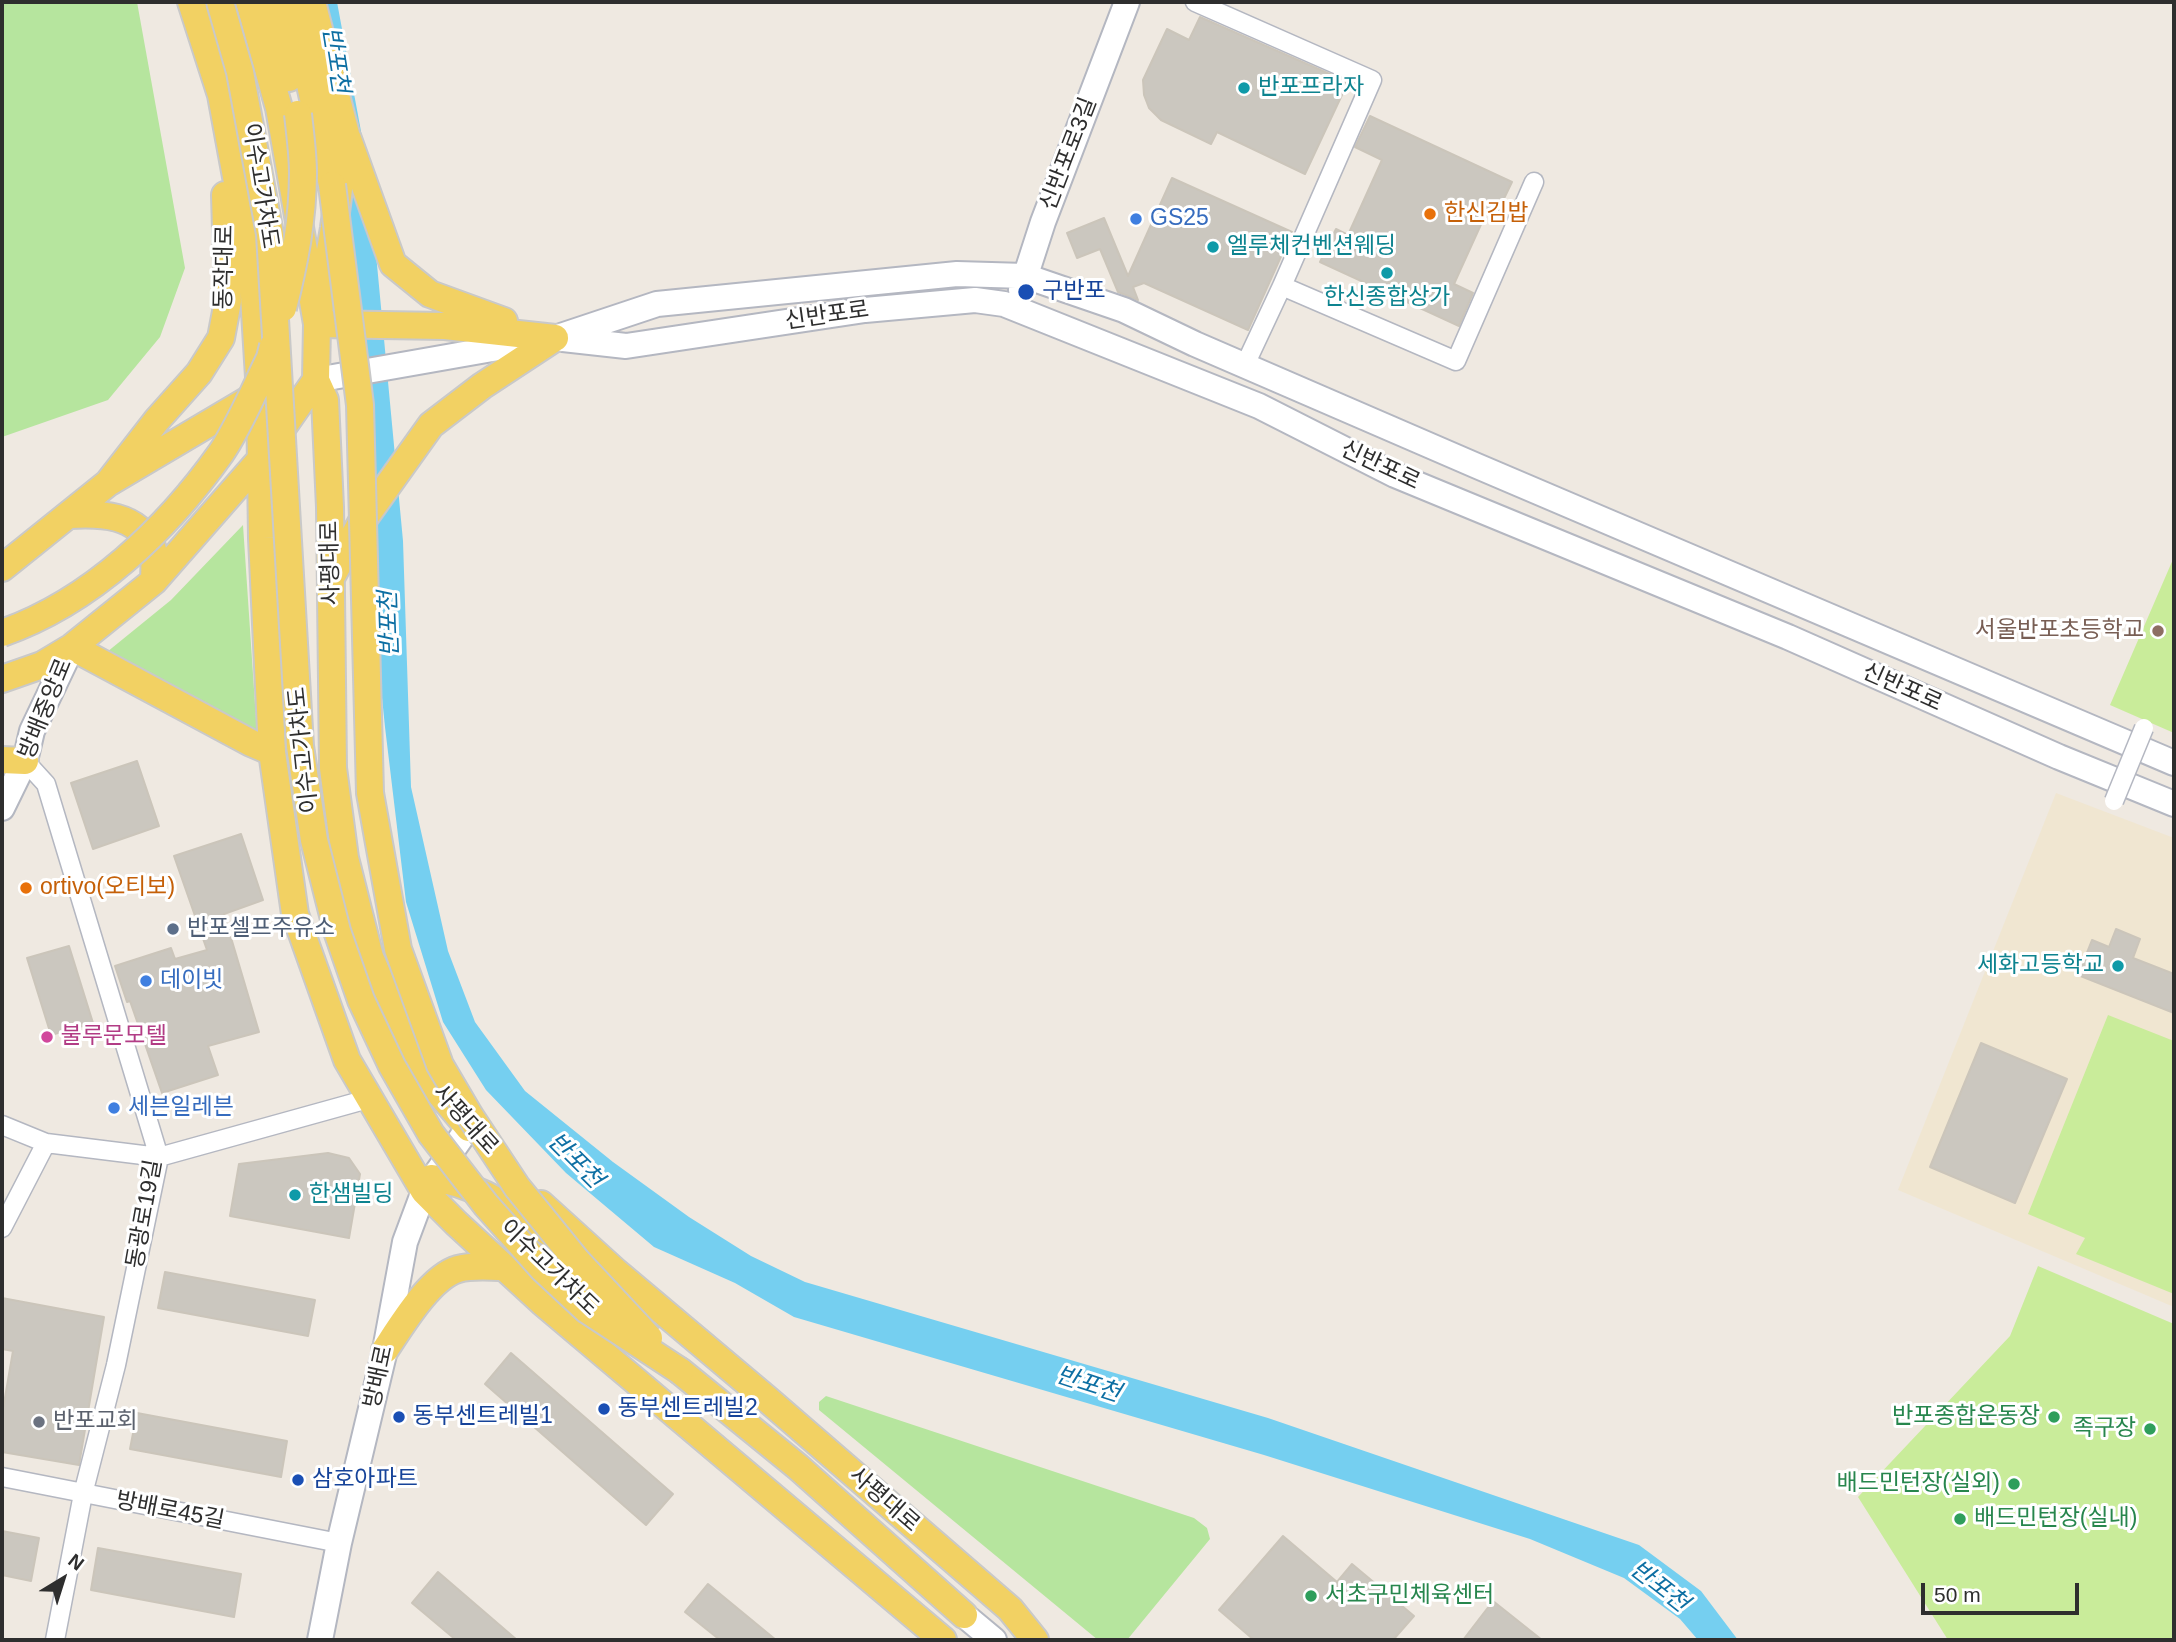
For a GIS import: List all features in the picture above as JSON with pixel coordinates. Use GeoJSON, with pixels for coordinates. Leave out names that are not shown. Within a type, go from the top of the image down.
{"type":"FeatureCollection","features":[{"type":"Feature","properties":{"kind":"main road","name":"동작대로"},"geometry":{"type":"LineString","coordinates":[[191,2],[221,95],[252,264],[260,393],[260,460]]}},
{"type":"Feature","properties":{"kind":"main road","name":"이수고가차도"},"geometry":{"type":"LineString","coordinates":[[220,2],[240,72],[270,234],[300,746],[314,840],[337,931],[361,1000],[392,1066],[432,1134],[486,1205],[543,1269],[587,1310],[680,1371],[798,1466],[964,1615]]}},
{"type":"Feature","properties":{"kind":"main road"},"geometry":{"type":"LineString","coordinates":[[2,679],[42,665],[72,647],[154,581],[321,390],[317,324],[279,108],[249,2]]}},
{"type":"Feature","properties":{"kind":"main road"},"geometry":{"type":"LineString","coordinates":[[2,633],[72,600],[170,518],[222,451],[270,358],[293,267],[302,215],[303,172],[298,114],[269,2]]}},
{"type":"Feature","properties":{"kind":"main road","name":"이수고가차도"},"geometry":{"type":"LineString","coordinates":[[289,2],[332,185],[360,405],[370,793],[398,950],[440,1065],[517,1187],[578,1261],[680,1371]]}},
{"type":"Feature","properties":{"kind":"main road"},"geometry":{"type":"LineString","coordinates":[[312,2],[346,134],[393,264],[430,294],[555,338]]}},
{"type":"Feature","properties":{"kind":"main road","name":"신반포로3길"},"geometry":{"type":"LineString","coordinates":[[1015,308],[1043,222],[1127,2]]}},
{"type":"Feature","properties":{"kind":"main road","name":"동작대로"},"geometry":{"type":"LineString","coordinates":[[108,483],[199,373],[220,338],[229,301],[221,95]]}},
{"type":"Feature","properties":{"kind":"main road"},"geometry":{"type":"LineString","coordinates":[[317,324],[334,228],[346,134]]}},
{"type":"Feature","properties":{"kind":"main road","name":"신반포로"},"geometry":{"type":"LineString","coordinates":[[321,390],[351,373],[555,338],[657,304],[957,274],[1025,276],[1124,310],[1245,365],[2174,763]]}},
{"type":"Feature","properties":{"kind":"main road","name":"신반포로"},"geometry":{"type":"LineString","coordinates":[[555,338],[626,346],[866,310],[975,300],[1004,304],[1259,406],[1395,475],[1779,634],[2059,757],[2174,804]]}},
{"type":"Feature","properties":{"kind":"main road"},"geometry":{"type":"LineString","coordinates":[[317,324],[445,326],[555,338]]}},
{"type":"Feature","properties":{"kind":"main road"},"geometry":{"type":"LineString","coordinates":[[331,578],[361,523],[431,425],[482,386],[555,338]]}},
{"type":"Feature","properties":{"kind":"main road","name":"동작대로"},"geometry":{"type":"LineString","coordinates":[[2,568],[108,483],[260,393],[321,390]]}},
{"type":"Feature","properties":{"kind":"main road","name":"사평대로"},"geometry":{"type":"LineString","coordinates":[[321,390],[329,491],[333,768],[345,858],[370,957],[418,1068],[468,1128],[543,1206],[616,1272],[1010,1609],[1035,1640]]}},
{"type":"Feature","properties":{"kind":"main road"},"geometry":{"type":"LineString","coordinates":[[260,460],[272,752],[295,914],[347,1060],[368,1100],[427,1185],[502,1267],[943,1640]]}},
{"type":"Feature","properties":{"kind":"main road"},"geometry":{"type":"LineString","coordinates":[[69,515],[115,515],[140,529],[153,549],[154,581]]}},
{"type":"Feature","properties":{"kind":"main road"},"geometry":{"type":"LineString","coordinates":[[72,647],[272,752]]}},
{"type":"Feature","properties":{"kind":"main road","name":"방배중앙로"},"geometry":{"type":"LineString","coordinates":[[2,808],[14,761],[32,731],[72,647]]}},
{"type":"Feature","properties":{"kind":"main road","name":"방배로"},"geometry":{"type":"LineString","coordinates":[[320,1640],[339,1544],[385,1350],[405,1241],[427,1185],[468,1128]]}},
{"type":"Feature","properties":{"kind":"main road"},"geometry":{"type":"LineString","coordinates":[[427,1185],[445,1180],[480,1193],[616,1272]]}},
{"type":"Feature","properties":{"kind":"main road"},"geometry":{"type":"LineString","coordinates":[[542,1302],[523,1265],[530,1251],[539,1243],[555,1242],[576,1248]]}},
{"type":"Feature","properties":{"kind":"main road"},"geometry":{"type":"LineString","coordinates":[[385,1350],[415,1308],[447,1275],[458,1269],[502,1267]]}},
{"type":"Feature","properties":{"kind":"main road"},"geometry":{"type":"LineString","coordinates":[[964,1615],[994,1640]]}},
{"type":"Feature","properties":{"kind":"street"},"geometry":{"type":"LineString","coordinates":[[1195,2],[1372,80],[1245,365]]}},
{"type":"Feature","properties":{"kind":"street"},"geometry":{"type":"LineString","coordinates":[[1282,286],[1456,361],[1534,182]]}},
{"type":"Feature","properties":{"kind":"street"},"geometry":{"type":"LineString","coordinates":[[2114,801],[2144,728]]}},
{"type":"Feature","properties":{"kind":"street","name":"동광로19길"},"geometry":{"type":"LineString","coordinates":[[14,761],[46,784],[159,1157],[116,1365],[83,1494],[55,1640]]}},
{"type":"Feature","properties":{"kind":"street"},"geometry":{"type":"LineString","coordinates":[[2,1125],[46,1143],[159,1157],[368,1100]]}},
{"type":"Feature","properties":{"kind":"street"},"geometry":{"type":"LineString","coordinates":[[2,1228],[46,1143]]}},
{"type":"Feature","properties":{"kind":"street","name":"방배로45길"},"geometry":{"type":"LineString","coordinates":[[2,1478],[339,1544]]}},
{"type":"Feature","properties":{"kind":"shaded area"},"geometry":{"type":"Polygon","coordinates":[[[2056,793],[2174,838],[2174,1307],[1898,1190],[2056,793]]]}},
{"type":"Feature","properties":{"kind":"green space"},"geometry":{"type":"Polygon","coordinates":[[[2,2],[137,2],[185,268],[160,337],[108,400],[2,437],[2,2]]]}},
{"type":"Feature","properties":{"kind":"green space"},"geometry":{"type":"Polygon","coordinates":[[[243,525],[257,734],[107,652],[171,600],[243,525]]]}},
{"type":"Feature","properties":{"kind":"green space","name":"서울반포초등학교"},"geometry":{"type":"Polygon","coordinates":[[[2174,557],[2174,733],[2110,705],[2174,557]]]}},
{"type":"Feature","properties":{"kind":"green space"},"geometry":{"type":"Polygon","coordinates":[[[2108,1015],[2174,1041],[2174,1294],[2076,1254],[2085,1238],[2028,1214],[2108,1015]]]}},
{"type":"Feature","properties":{"kind":"green space","name":"반포종합운동장"},"geometry":{"type":"Polygon","coordinates":[[[2038,1266],[2174,1324],[2174,1640],[1948,1640],[1858,1497],[2010,1336],[2038,1266]]]}},
{"type":"Feature","properties":{"kind":"green space"},"geometry":{"type":"Polygon","coordinates":[[[826,1396],[1194,1518],[1207,1528],[1210,1539],[1127,1640],[1098,1640],[819,1410],[819,1402],[826,1396]]]}},
{"type":"Feature","properties":{"kind":"water","name":"반포천"},"geometry":{"type":"Polygon","coordinates":[[[311,2],[337,2],[368,169],[403,541],[411,787],[448,951],[475,1022],[525,1091],[613,1162],[689,1217],[751,1256],[805,1282],[1268,1418],[1639,1545],[1701,1591],[1738,1640],[1698,1640],[1680,1619],[1624,1578],[1530,1539],[1264,1455],[794,1317],[735,1283],[654,1247],[566,1173],[486,1090],[443,1022],[406,902],[385,727],[311,2]]]}},
{"type":"Feature","properties":{"kind":"building","name":"반포프라자"},"geometry":{"type":"Polygon","coordinates":[[[1200,17],[1348,82],[1305,174],[1217,132],[1211,144],[1161,120],[1149,108],[1144,95],[1143,80],[1167,29],[1189,40],[1200,17]]]}},
{"type":"Feature","properties":{"kind":"building"},"geometry":{"type":"Polygon","coordinates":[[[1370,116],[1512,182],[1497,213],[1488,209],[1454,284],[1473,293],[1459,326],[1320,262],[1336,229],[1348,235],[1382,160],[1355,147],[1370,116]]]}},
{"type":"Feature","properties":{"kind":"building","name":"엘루체컨벤션웨딩"},"geometry":{"type":"Polygon","coordinates":[[[1172,178],[1292,232],[1248,330],[1144,283],[1133,287],[1138,300],[1118,292],[1100,249],[1077,258],[1067,233],[1104,218],[1128,276],[1172,178]]]}},
{"type":"Feature","properties":{"kind":"building"},"geometry":{"type":"Polygon","coordinates":[[[137,761],[159,826],[93,849],[71,783],[137,761]]]}},
{"type":"Feature","properties":{"kind":"building"},"geometry":{"type":"Polygon","coordinates":[[[241,834],[263,900],[224,914],[259,1032],[208,1046],[218,1075],[162,1093],[115,966],[171,948],[175,959],[207,950],[174,856],[241,834]]]}},
{"type":"Feature","properties":{"kind":"building","name":"세화고등학교"},"geometry":{"type":"Polygon","coordinates":[[[2116,929],[2140,939],[2133,958],[2174,974],[2174,1013],[2078,975],[2092,940],[2109,947],[2116,929]]]}},
{"type":"Feature","properties":{"kind":"building"},"geometry":{"type":"Polygon","coordinates":[[[69,946],[93,1023],[51,1035],[27,958],[69,946]]]}},
{"type":"Feature","properties":{"kind":"building"},"geometry":{"type":"Polygon","coordinates":[[[1981,1043],[2067,1079],[2015,1203],[1930,1167],[1981,1043]]]}},
{"type":"Feature","properties":{"kind":"building","name":"한샘빌딩"},"geometry":{"type":"Polygon","coordinates":[[[328,1153],[349,1158],[360,1174],[349,1238],[230,1216],[239,1164],[328,1153]]]}},
{"type":"Feature","properties":{"kind":"building"},"geometry":{"type":"Polygon","coordinates":[[[165,1272],[315,1300],[308,1336],[158,1308],[165,1272]]]}},
{"type":"Feature","properties":{"kind":"building"},"geometry":{"type":"Polygon","coordinates":[[[2,1298],[104,1317],[79,1465],[2,1452],[2,1415],[13,1351],[2,1349],[2,1298]]]}},
{"type":"Feature","properties":{"kind":"building"},"geometry":{"type":"Polygon","coordinates":[[[511,1353],[673,1494],[646,1525],[485,1384],[511,1353]]]}},
{"type":"Feature","properties":{"kind":"building"},"geometry":{"type":"Polygon","coordinates":[[[137,1413],[287,1441],[281,1477],[130,1449],[137,1413]]]}},
{"type":"Feature","properties":{"kind":"building"},"geometry":{"type":"Polygon","coordinates":[[[2,1531],[39,1538],[31,1581],[2,1575],[2,1531]]]}},
{"type":"Feature","properties":{"kind":"building","name":"서초구민체육센터"},"geometry":{"type":"Polygon","coordinates":[[[1283,1536],[1337,1582],[1352,1564],[1414,1616],[1393,1640],[1254,1640],[1219,1610],[1283,1536]]]}},
{"type":"Feature","properties":{"kind":"building"},"geometry":{"type":"Polygon","coordinates":[[[98,1548],[241,1574],[234,1617],[91,1590],[98,1548]]]}},
{"type":"Feature","properties":{"kind":"building"},"geometry":{"type":"Polygon","coordinates":[[[438,1572],[517,1640],[456,1640],[412,1603],[438,1572]]]}},
{"type":"Feature","properties":{"kind":"building"},"geometry":{"type":"Polygon","coordinates":[[[708,1584],[776,1640],[720,1640],[685,1612],[708,1584]]]}},
{"type":"Feature","properties":{"kind":"building"},"geometry":{"type":"Polygon","coordinates":[[[1493,1601],[1542,1640],[1463,1640],[1493,1601]]]}},
{"type":"Feature","properties":{"kind":"place","name":"반포프라자"},"geometry":{"type":"Point","coordinates":[1244,88]}},
{"type":"Feature","properties":{"kind":"place","name":"한신김밥"},"geometry":{"type":"Point","coordinates":[1430,214]}},
{"type":"Feature","properties":{"kind":"place","name":"GS25"},"geometry":{"type":"Point","coordinates":[1136,219]}},
{"type":"Feature","properties":{"kind":"place","name":"엘루체컨벤션웨딩"},"geometry":{"type":"Point","coordinates":[1213,247]}},
{"type":"Feature","properties":{"kind":"place","name":"한신종합상가"},"geometry":{"type":"Point","coordinates":[1387,273]}},
{"type":"Feature","properties":{"kind":"place","name":"구반포"},"geometry":{"type":"Point","coordinates":[1026,292]}},
{"type":"Feature","properties":{"kind":"place","name":"서울반포초등학교"},"geometry":{"type":"Point","coordinates":[2158,631]}},
{"type":"Feature","properties":{"kind":"place","name":"ortivo(오티보)"},"geometry":{"type":"Point","coordinates":[26,888]}},
{"type":"Feature","properties":{"kind":"place","name":"반포셀프주유소"},"geometry":{"type":"Point","coordinates":[173,929]}},
{"type":"Feature","properties":{"kind":"place","name":"세화고등학교"},"geometry":{"type":"Point","coordinates":[2118,966]}},
{"type":"Feature","properties":{"kind":"place","name":"데이빗"},"geometry":{"type":"Point","coordinates":[146,981]}},
{"type":"Feature","properties":{"kind":"place","name":"불루문모텔"},"geometry":{"type":"Point","coordinates":[47,1037]}},
{"type":"Feature","properties":{"kind":"place","name":"세븐일레븐"},"geometry":{"type":"Point","coordinates":[114,1108]}},
{"type":"Feature","properties":{"kind":"place","name":"한샘빌딩"},"geometry":{"type":"Point","coordinates":[295,1195]}},
{"type":"Feature","properties":{"kind":"place","name":"동부센트레빌2"},"geometry":{"type":"Point","coordinates":[604,1409]}},
{"type":"Feature","properties":{"kind":"place","name":"동부센트레빌1"},"geometry":{"type":"Point","coordinates":[399,1417]}},
{"type":"Feature","properties":{"kind":"place","name":"반포종합운동장"},"geometry":{"type":"Point","coordinates":[2054,1417]}},
{"type":"Feature","properties":{"kind":"place","name":"반포교회"},"geometry":{"type":"Point","coordinates":[39,1422]}},
{"type":"Feature","properties":{"kind":"place","name":"족구장"},"geometry":{"type":"Point","coordinates":[2150,1429]}},
{"type":"Feature","properties":{"kind":"place","name":"삼호아파트"},"geometry":{"type":"Point","coordinates":[298,1480]}},
{"type":"Feature","properties":{"kind":"place","name":"배드민턴장(실외)"},"geometry":{"type":"Point","coordinates":[2014,1484]}},
{"type":"Feature","properties":{"kind":"place","name":"배드민턴장(실내)"},"geometry":{"type":"Point","coordinates":[1960,1519]}},
{"type":"Feature","properties":{"kind":"place","name":"서초구민체육센터"},"geometry":{"type":"Point","coordinates":[1311,1596]}}]}
